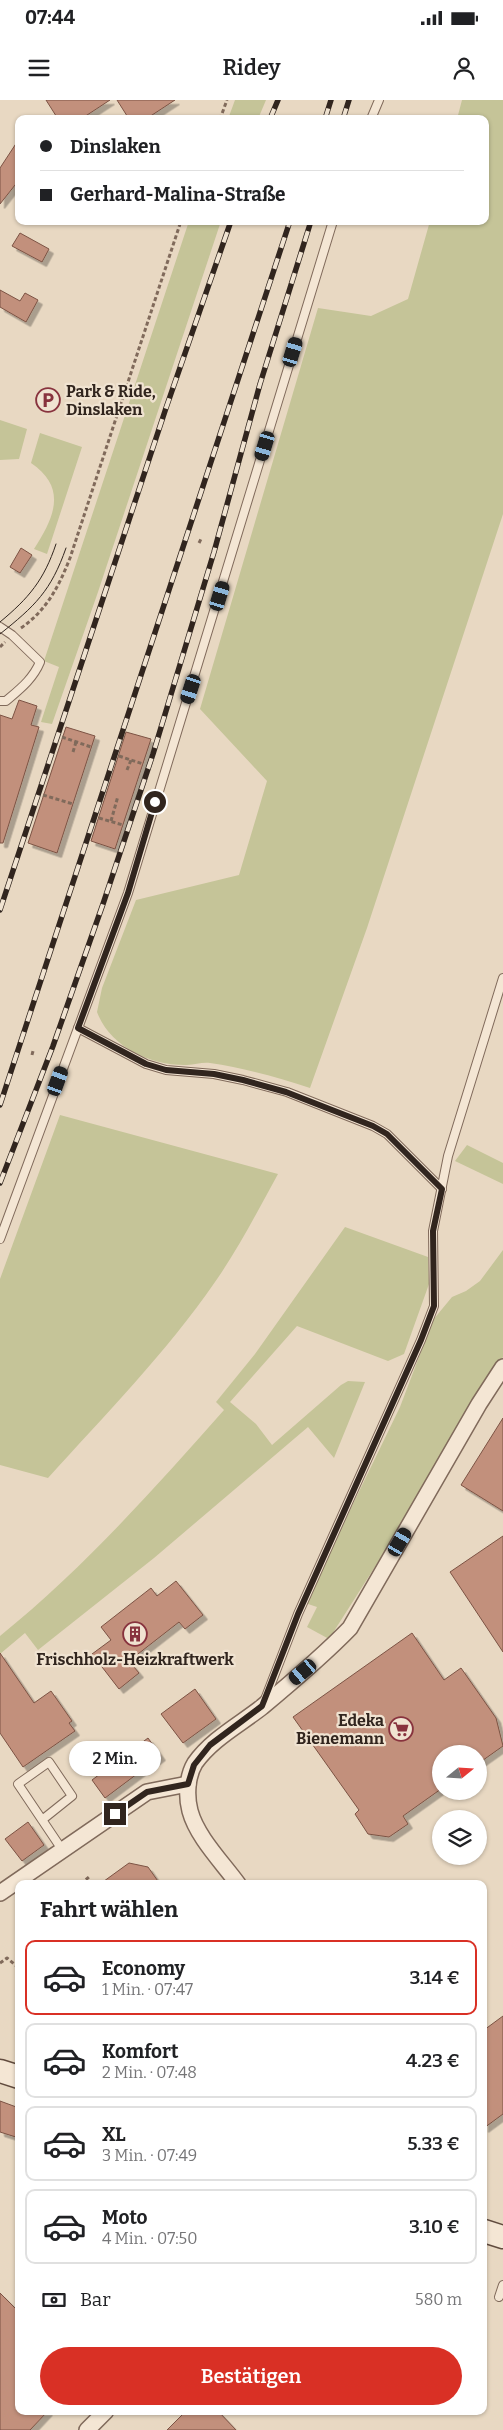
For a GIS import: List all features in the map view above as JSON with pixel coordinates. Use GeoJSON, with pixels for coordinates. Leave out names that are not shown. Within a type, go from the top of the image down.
{"type":"FeatureCollection","features":[{"type":"Feature","properties":{"kind":"main road"},"geometry":{"type":"LineString","coordinates":[[0,2071],[15,2076]]}},
{"type":"Feature","properties":{"kind":"main road"},"geometry":{"type":"LineString","coordinates":[[487,2232],[503,2237]]}},
{"type":"Feature","properties":{"kind":"street"},"geometry":{"type":"LineString","coordinates":[[235,1880],[201,1834],[190,1811],[188,1784],[194,1765],[210,1745],[262,1706],[330,1649],[350,1628],[479,1404],[503,1367]]}},
{"type":"Feature","properties":{"kind":"street"},"geometry":{"type":"LineString","coordinates":[[21,1880],[147,1792],[188,1784]]}},
{"type":"Feature","properties":{"kind":"street"},"geometry":{"type":"LineString","coordinates":[[0,1894],[15,1884]]}},
{"type":"Feature","properties":{"kind":"street"},"geometry":{"type":"LineString","coordinates":[[87,2430],[102,2415]]}},
{"type":"Feature","properties":{"kind":"lane"},"geometry":{"type":"LineString","coordinates":[[373,115],[379,100]]}},
{"type":"Feature","properties":{"kind":"lane"},"geometry":{"type":"LineString","coordinates":[[0,1239],[128,893],[332,225]]}},
{"type":"Feature","properties":{"kind":"lane"},"geometry":{"type":"LineString","coordinates":[[0,628],[12,635],[40,662],[35,674],[26,684],[6,701],[0,701]]}},
{"type":"Feature","properties":{"kind":"lane"},"geometry":{"type":"LineString","coordinates":[[262,1706],[298,1614],[421,1340],[434,1306],[433,1231],[448,1156],[503,978]]}},
{"type":"Feature","properties":{"kind":"lane"},"geometry":{"type":"LineString","coordinates":[[78,1028],[146,1064],[166,1070],[214,1074],[243,1080],[286,1092],[373,1126],[387,1134],[442,1189]]}},
{"type":"Feature","properties":{"kind":"lane"},"geometry":{"type":"LineString","coordinates":[[42,1820],[72,1796],[49,1762],[18,1784],[42,1820],[63,1851]]}},
{"type":"Feature","properties":{"kind":"lane"},"geometry":{"type":"LineString","coordinates":[[499,2297],[503,2285]]}},
{"type":"Feature","properties":{"kind":"path"},"geometry":{"type":"LineString","coordinates":[[221,115],[227,100]]}},
{"type":"Feature","properties":{"kind":"path"},"geometry":{"type":"LineString","coordinates":[[12,635],[41,612],[60,584],[83,522],[180,225]]}},
{"type":"Feature","properties":{"kind":"path"},"geometry":{"type":"LineString","coordinates":[[62,737],[91,747]]}},
{"type":"Feature","properties":{"kind":"path"},"geometry":{"type":"LineString","coordinates":[[73,752],[76,742]]}},
{"type":"Feature","properties":{"kind":"path"},"geometry":{"type":"LineString","coordinates":[[119,756],[143,764]]}},
{"type":"Feature","properties":{"kind":"path"},"geometry":{"type":"LineString","coordinates":[[127,770],[131,760]]}},
{"type":"Feature","properties":{"kind":"path"},"geometry":{"type":"LineString","coordinates":[[43,794],[73,804]]}},
{"type":"Feature","properties":{"kind":"path"},"geometry":{"type":"LineString","coordinates":[[110,822],[118,796]]}},
{"type":"Feature","properties":{"kind":"path"},"geometry":{"type":"LineString","coordinates":[[98,818],[122,825]]}},
{"type":"Feature","properties":{"kind":"path"},"geometry":{"type":"LineString","coordinates":[[86,1880],[90,1876]]}},
{"type":"Feature","properties":{"kind":"path"},"geometry":{"type":"LineString","coordinates":[[0,1963],[7,1958],[15,1965]]}},
{"type":"Feature","properties":{"kind":"green space"},"geometry":{"type":"Polygon","coordinates":[[[235,100],[266,100],[260,115],[229,115],[235,100]]]}},
{"type":"Feature","properties":{"kind":"green space"},"geometry":{"type":"Polygon","coordinates":[[[462,100],[503,100],[503,514],[367,928],[310,1088],[260,1073],[223,1065],[207,1063],[173,1064],[146,1058],[122,1044],[111,1035],[103,1024],[97,1012],[102,988],[136,900],[239,875],[267,781],[200,709],[318,308],[371,316],[408,299],[429,225],[489,225],[489,115],[458,115],[462,100]]]}},
{"type":"Feature","properties":{"kind":"green space"},"geometry":{"type":"Polygon","coordinates":[[[188,225],[220,225],[98,592],[52,724],[41,722],[59,667],[44,661],[188,225]]]}},
{"type":"Feature","properties":{"kind":"green space"},"geometry":{"type":"Polygon","coordinates":[[[0,420],[27,429],[19,459],[0,460],[0,420]]]}},
{"type":"Feature","properties":{"kind":"green space"},"geometry":{"type":"Polygon","coordinates":[[[40,433],[82,447],[47,554],[34,549],[52,515],[54,504],[50,483],[43,473],[31,463],[40,433]]]}},
{"type":"Feature","properties":{"kind":"green space"},"geometry":{"type":"Polygon","coordinates":[[[60,1115],[278,1174],[232,1256],[196,1308],[134,1383],[48,1478],[0,1465],[0,1279],[60,1115]]]}},
{"type":"Feature","properties":{"kind":"green space"},"geometry":{"type":"Polygon","coordinates":[[[467,1145],[503,1163],[503,1184],[455,1161],[467,1145]]]}},
{"type":"Feature","properties":{"kind":"green space"},"geometry":{"type":"Polygon","coordinates":[[[345,1227],[428,1257],[429,1284],[404,1354],[388,1361],[297,1326],[230,1402],[256,1424],[272,1445],[341,1385],[348,1381],[365,1382],[334,1458],[308,1427],[154,1558],[38,1650],[25,1633],[0,1654],[0,1636],[60,1584],[117,1528],[224,1410],[216,1402],[255,1354],[345,1227]]]}},
{"type":"Feature","properties":{"kind":"green space"},"geometry":{"type":"Polygon","coordinates":[[[503,1250],[503,1357],[406,1518],[329,1639],[307,1627],[317,1607],[305,1603],[400,1407],[433,1320],[452,1297],[466,1291],[480,1281],[503,1250]]]}},
{"type":"Feature","properties":{"kind":"building"},"geometry":{"type":"Polygon","coordinates":[[[46,100],[110,100],[87,115],[55,115],[46,100]]]}},
{"type":"Feature","properties":{"kind":"building"},"geometry":{"type":"Polygon","coordinates":[[[117,100],[175,100],[152,115],[126,115],[117,100]]]}},
{"type":"Feature","properties":{"kind":"building"},"geometry":{"type":"Polygon","coordinates":[[[15,145],[15,185],[0,204],[0,168],[15,145]]]}},
{"type":"Feature","properties":{"kind":"building"},"geometry":{"type":"Polygon","coordinates":[[[20,233],[49,249],[42,262],[12,246],[20,233]]]}},
{"type":"Feature","properties":{"kind":"building"},"geometry":{"type":"Polygon","coordinates":[[[0,290],[20,301],[25,293],[38,300],[26,322],[0,307],[0,290]]]}},
{"type":"Feature","properties":{"kind":"building"},"geometry":{"type":"Polygon","coordinates":[[[21,548],[32,555],[20,573],[10,567],[21,548]]]}},
{"type":"Feature","properties":{"kind":"building"},"geometry":{"type":"Polygon","coordinates":[[[19,700],[37,706],[31,725],[39,727],[3,843],[0,843],[0,715],[12,719],[19,700]]]}},
{"type":"Feature","properties":{"kind":"building"},"geometry":{"type":"Polygon","coordinates":[[[66,727],[95,736],[57,853],[28,843],[66,727]]]}},
{"type":"Feature","properties":{"kind":"building"},"geometry":{"type":"Polygon","coordinates":[[[126,732],[151,739],[115,849],[91,841],[126,732]]]}},
{"type":"Feature","properties":{"kind":"building"},"geometry":{"type":"Polygon","coordinates":[[[503,1418],[503,1511],[461,1485],[503,1418]]]}},
{"type":"Feature","properties":{"kind":"building"},"geometry":{"type":"Polygon","coordinates":[[[503,1536],[503,1652],[450,1572],[503,1536]]]}},
{"type":"Feature","properties":{"kind":"building","name":"Frischholz-Heizkraftwerk"},"geometry":{"type":"Polygon","coordinates":[[[176,1581],[203,1615],[185,1629],[179,1622],[129,1661],[139,1673],[119,1689],[92,1654],[111,1640],[101,1627],[151,1588],[157,1596],[176,1581]]]}},
{"type":"Feature","properties":{"kind":"building","name":"Edeka Bienemann"},"geometry":{"type":"Polygon","coordinates":[[[412,1633],[444,1680],[461,1668],[496,1718],[503,1746],[488,1757],[488,1745],[432,1745],[432,1795],[403,1816],[408,1824],[389,1837],[368,1834],[355,1814],[359,1810],[293,1717],[412,1633]]]}},
{"type":"Feature","properties":{"kind":"building"},"geometry":{"type":"Polygon","coordinates":[[[0,1653],[34,1703],[51,1691],[72,1721],[69,1723],[75,1731],[23,1767],[0,1733],[0,1653]]]}},
{"type":"Feature","properties":{"kind":"building"},"geometry":{"type":"Polygon","coordinates":[[[195,1689],[216,1719],[183,1743],[161,1714],[195,1689]]]}},
{"type":"Feature","properties":{"kind":"building"},"geometry":{"type":"Polygon","coordinates":[[[148,1738],[161,1756],[105,1798],[92,1780],[148,1738]]]}},
{"type":"Feature","properties":{"kind":"building"},"geometry":{"type":"Polygon","coordinates":[[[28,1822],[44,1845],[22,1861],[5,1839],[28,1822]]]}},
{"type":"Feature","properties":{"kind":"building"},"geometry":{"type":"Polygon","coordinates":[[[129,1863],[148,1867],[157,1880],[106,1880],[129,1863]]]}},
{"type":"Feature","properties":{"kind":"building"},"geometry":{"type":"Polygon","coordinates":[[[503,2016],[503,2114],[487,2126],[487,2028],[503,2016]]]}},
{"type":"Feature","properties":{"kind":"building"},"geometry":{"type":"Polygon","coordinates":[[[0,2101],[15,2107],[15,2137],[0,2132],[0,2101]]]}},
{"type":"Feature","properties":{"kind":"building"},"geometry":{"type":"Polygon","coordinates":[[[0,2293],[15,2308],[15,2415],[44,2415],[30,2430],[0,2430],[0,2293]]]}},
{"type":"Feature","properties":{"kind":"building"},"geometry":{"type":"Polygon","coordinates":[[[182,2415],[222,2415],[236,2430],[167,2430],[182,2415]]]}},
{"type":"Feature","properties":{"kind":"tram line"},"geometry":{"type":"LineString","coordinates":[[0,622],[19,605],[41,578],[56,544]]}},
{"type":"Feature","properties":{"kind":"tram line"},"geometry":{"type":"LineString","coordinates":[[0,634],[23,615],[48,587],[66,548]]}},
{"type":"Feature","properties":{"kind":"railway"},"geometry":{"type":"LineString","coordinates":[[272,115],[278,100]]}},
{"type":"Feature","properties":{"kind":"railway"},"geometry":{"type":"LineString","coordinates":[[326,115],[331,100]]}},
{"type":"Feature","properties":{"kind":"railway"},"geometry":{"type":"LineString","coordinates":[[344,115],[349,100]]}},
{"type":"Feature","properties":{"kind":"railway"},"geometry":{"type":"LineString","coordinates":[[0,910],[166,408],[230,225]]}},
{"type":"Feature","properties":{"kind":"railway"},"geometry":{"type":"LineString","coordinates":[[0,1105],[289,225]]}},
{"type":"Feature","properties":{"kind":"railway"},"geometry":{"type":"LineString","coordinates":[[0,1183],[53,1046],[153,754],[214,552],[260,384],[310,225]]}},
{"type":"Feature","properties":{"kind":"place","name":"Park & Ride, Dinslaken"},"geometry":{"type":"Point","coordinates":[48,400]}},
{"type":"Feature","properties":{"kind":"place","name":"Frischholz-Heizkraftwerk"},"geometry":{"type":"Point","coordinates":[135,1634]}},
{"type":"Feature","properties":{"kind":"place","name":"Edeka Bienemann"},"geometry":{"type":"Point","coordinates":[401,1729]}},
{"type":"Feature","properties":{"kind":"route"},"geometry":{"type":"LineString","coordinates":[[115,1814],[147,1792],[188,1784],[194,1765],[210,1745],[262,1706],[298,1614],[421,1340],[434,1306],[433,1231],[442,1189],[387,1134],[373,1126],[286,1092],[243,1080],[214,1074],[166,1070],[146,1064],[78,1028],[128,893],[155,802]]}}]}
